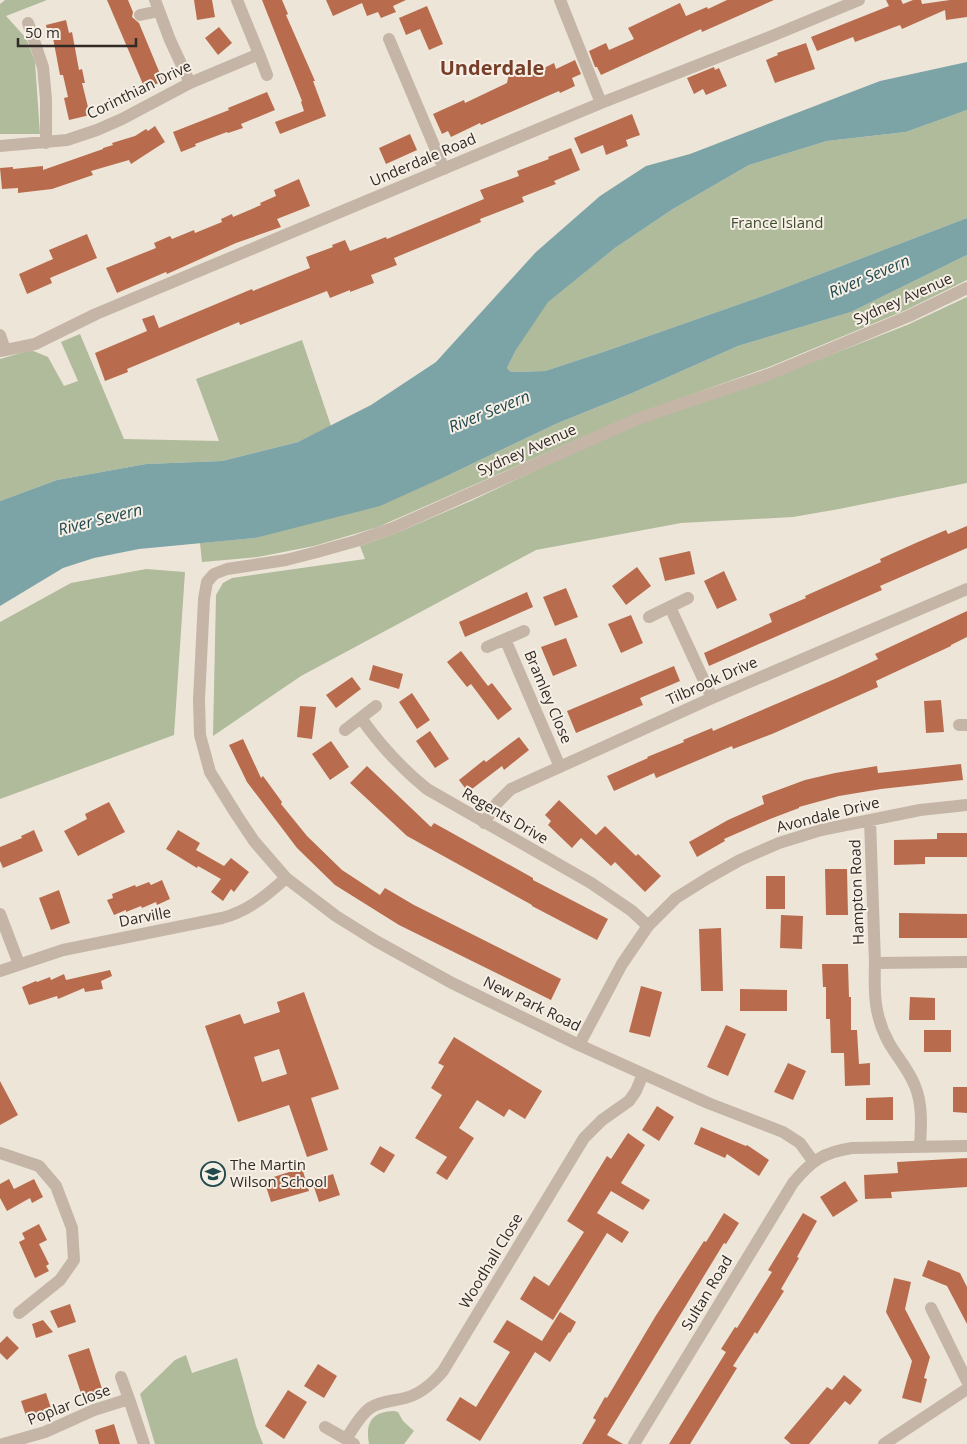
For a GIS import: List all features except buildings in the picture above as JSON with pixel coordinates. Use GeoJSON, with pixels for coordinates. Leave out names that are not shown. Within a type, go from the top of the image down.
{"type":"FeatureCollection","features":[{"type":"Feature","properties":{"kind":"street"},"geometry":{"type":"LineString","coordinates":[[237,0],[267,75]]}},
{"type":"Feature","properties":{"kind":"street"},"geometry":{"type":"LineString","coordinates":[[560,0],[601,103]]}},
{"type":"Feature","properties":{"kind":"street","name":"Underdale Road"},"geometry":{"type":"LineString","coordinates":[[2,350],[22,348],[36,344],[96,314],[601,103],[859,0]]}},
{"type":"Feature","properties":{"kind":"street"},"geometry":{"type":"LineString","coordinates":[[140,15],[157,6],[190,83]]}},
{"type":"Feature","properties":{"kind":"street"},"geometry":{"type":"LineString","coordinates":[[28,23],[43,67],[46,99],[46,143]]}},
{"type":"Feature","properties":{"kind":"street"},"geometry":{"type":"LineString","coordinates":[[389,39],[444,169]]}},
{"type":"Feature","properties":{"kind":"street","name":"Corinthian Drive"},"geometry":{"type":"LineString","coordinates":[[0,146],[67,140],[97,130],[190,83],[259,54]]}},
{"type":"Feature","properties":{"kind":"street","name":"Sydney Avenue"},"geometry":{"type":"LineString","coordinates":[[199,700],[204,599],[208,582],[214,574],[227,569],[286,560],[356,542],[637,420],[770,374],[909,316],[967,288]]}},
{"type":"Feature","properties":{"kind":"street"},"geometry":{"type":"LineString","coordinates":[[0,335],[2,350]]}},
{"type":"Feature","properties":{"kind":"street","name":"Tilbrook Drive"},"geometry":{"type":"LineString","coordinates":[[484,823],[497,803],[511,789],[712,698],[967,589]]}},
{"type":"Feature","properties":{"kind":"street"},"geometry":{"type":"LineString","coordinates":[[649,617],[688,598]]}},
{"type":"Feature","properties":{"kind":"street"},"geometry":{"type":"LineString","coordinates":[[670,607],[712,698]]}},
{"type":"Feature","properties":{"kind":"street","name":"Bramley Close"},"geometry":{"type":"LineString","coordinates":[[487,647],[524,631]]}},
{"type":"Feature","properties":{"kind":"street","name":"Bramley Close"},"geometry":{"type":"LineString","coordinates":[[505,639],[560,767]]}},
{"type":"Feature","properties":{"kind":"street","name":"New Park Road"},"geometry":{"type":"LineString","coordinates":[[199,700],[200,735],[210,772],[254,841],[286,878],[336,916],[376,941],[452,983],[643,1074],[708,1103],[783,1132],[800,1143],[813,1161]]}},
{"type":"Feature","properties":{"kind":"street"},"geometry":{"type":"LineString","coordinates":[[344,730],[376,706]]}},
{"type":"Feature","properties":{"kind":"street","name":"Regents Drive"},"geometry":{"type":"LineString","coordinates":[[361,718],[373,735],[406,771],[427,789],[591,883],[632,911],[648,926]]}},
{"type":"Feature","properties":{"kind":"street","name":"Avondale Drive"},"geometry":{"type":"LineString","coordinates":[[579,1044],[622,964],[648,926],[676,898],[740,860],[779,843],[821,830],[870,820],[920,810],[967,805]]}},
{"type":"Feature","properties":{"kind":"street","name":"Hampton Road"},"geometry":{"type":"LineString","coordinates":[[870,820],[875,963],[874,997],[879,1021],[889,1043],[906,1068],[915,1086],[921,1113],[920,1147]]}},
{"type":"Feature","properties":{"kind":"street","name":"Darville"},"geometry":{"type":"LineString","coordinates":[[0,971],[63,950],[238,914],[257,903],[286,878]]}},
{"type":"Feature","properties":{"kind":"street"},"geometry":{"type":"LineString","coordinates":[[0,914],[19,964]]}},
{"type":"Feature","properties":{"kind":"street"},"geometry":{"type":"LineString","coordinates":[[875,963],[967,962]]}},
{"type":"Feature","properties":{"kind":"street","name":"Woodhall Close"},"geometry":{"type":"LineString","coordinates":[[325,1426],[350,1442],[369,1408],[377,1404],[407,1398],[434,1383],[444,1371],[584,1138],[602,1120],[629,1101],[636,1091],[643,1074]]}},
{"type":"Feature","properties":{"kind":"street"},"geometry":{"type":"LineString","coordinates":[[813,1161],[825,1154],[845,1149],[967,1146]]}},
{"type":"Feature","properties":{"kind":"street"},"geometry":{"type":"LineString","coordinates":[[0,1153],[39,1166],[56,1186],[72,1228],[74,1260],[60,1280],[19,1313]]}},
{"type":"Feature","properties":{"kind":"street","name":"Sultan Road"},"geometry":{"type":"LineString","coordinates":[[634,1444],[794,1183],[813,1161]]}},
{"type":"Feature","properties":{"kind":"street"},"geometry":{"type":"LineString","coordinates":[[931,1308],[967,1381]]}},
{"type":"Feature","properties":{"kind":"street"},"geometry":{"type":"LineString","coordinates":[[121,1376],[129,1399]]}},
{"type":"Feature","properties":{"kind":"street"},"geometry":{"type":"LineString","coordinates":[[884,1444],[967,1389]]}},
{"type":"Feature","properties":{"kind":"street","name":"Poplar Close"},"geometry":{"type":"LineString","coordinates":[[3,1444],[45,1432],[94,1410],[129,1399],[144,1444]]}},
{"type":"Feature","properties":{"kind":"green space"},"geometry":{"type":"Polygon","coordinates":[[[5,0],[47,0],[6,16],[26,38],[35,62],[40,134],[0,134],[0,4],[5,0]]]}},
{"type":"Feature","properties":{"kind":"green space","name":"France Island"},"geometry":{"type":"Polygon","coordinates":[[[967,110],[967,218],[768,294],[545,371],[511,372],[507,368],[516,350],[547,302],[615,248],[673,209],[749,165],[827,141],[906,132],[967,110]]]}},
{"type":"Feature","properties":{"kind":"green space"},"geometry":{"type":"Polygon","coordinates":[[[967,255],[967,280],[906,310],[769,367],[645,411],[601,429],[378,527],[314,546],[258,557],[202,562],[200,543],[255,538],[453,473],[558,423],[630,394],[738,346],[851,312],[967,255]]]}},
{"type":"Feature","properties":{"kind":"green space"},"geometry":{"type":"Polygon","coordinates":[[[967,297],[967,483],[793,517],[681,523],[536,550],[301,676],[213,736],[216,595],[223,583],[232,578],[365,559],[360,546],[394,534],[473,500],[638,422],[769,379],[907,325],[967,297]]]}},
{"type":"Feature","properties":{"kind":"green space"},"geometry":{"type":"Polygon","coordinates":[[[80,334],[124,439],[219,441],[196,379],[302,340],[331,426],[298,442],[222,461],[146,464],[57,480],[0,501],[0,359],[31,350],[48,357],[64,386],[78,381],[61,342],[80,334]]]}},
{"type":"Feature","properties":{"kind":"green space"},"geometry":{"type":"Polygon","coordinates":[[[146,569],[185,572],[174,735],[0,799],[0,622],[71,583],[146,569]]]}},
{"type":"Feature","properties":{"kind":"green space"},"geometry":{"type":"Polygon","coordinates":[[[186,1355],[192,1373],[237,1358],[263,1444],[155,1444],[140,1394],[175,1360],[186,1355]]]}},
{"type":"Feature","properties":{"kind":"green space"},"geometry":{"type":"Polygon","coordinates":[[[398,1412],[403,1421],[414,1431],[404,1444],[369,1444],[369,1424],[375,1416],[380,1413],[398,1412]]]}},
{"type":"Feature","properties":{"kind":"water","name":"River Severn"},"geometry":{"type":"Polygon","coordinates":[[[967,62],[967,110],[906,132],[827,141],[749,165],[673,209],[615,248],[548,302],[516,350],[507,368],[511,372],[545,371],[768,294],[967,218],[967,255],[851,312],[738,346],[630,394],[558,423],[380,506],[255,538],[139,549],[94,558],[63,568],[0,606],[0,501],[57,480],[146,464],[222,461],[298,442],[371,405],[436,362],[536,252],[600,196],[646,166],[690,154],[880,81],[967,62]]]}},
{"type":"Feature","properties":{"kind":"place","name":"The Martin Wilson School"},"geometry":{"type":"Point","coordinates":[213,1174]}},
{"type":"Feature","properties":{"kind":"district","name":"Underdale"},"geometry":{"type":"Point","coordinates":[492,68]}}]}
